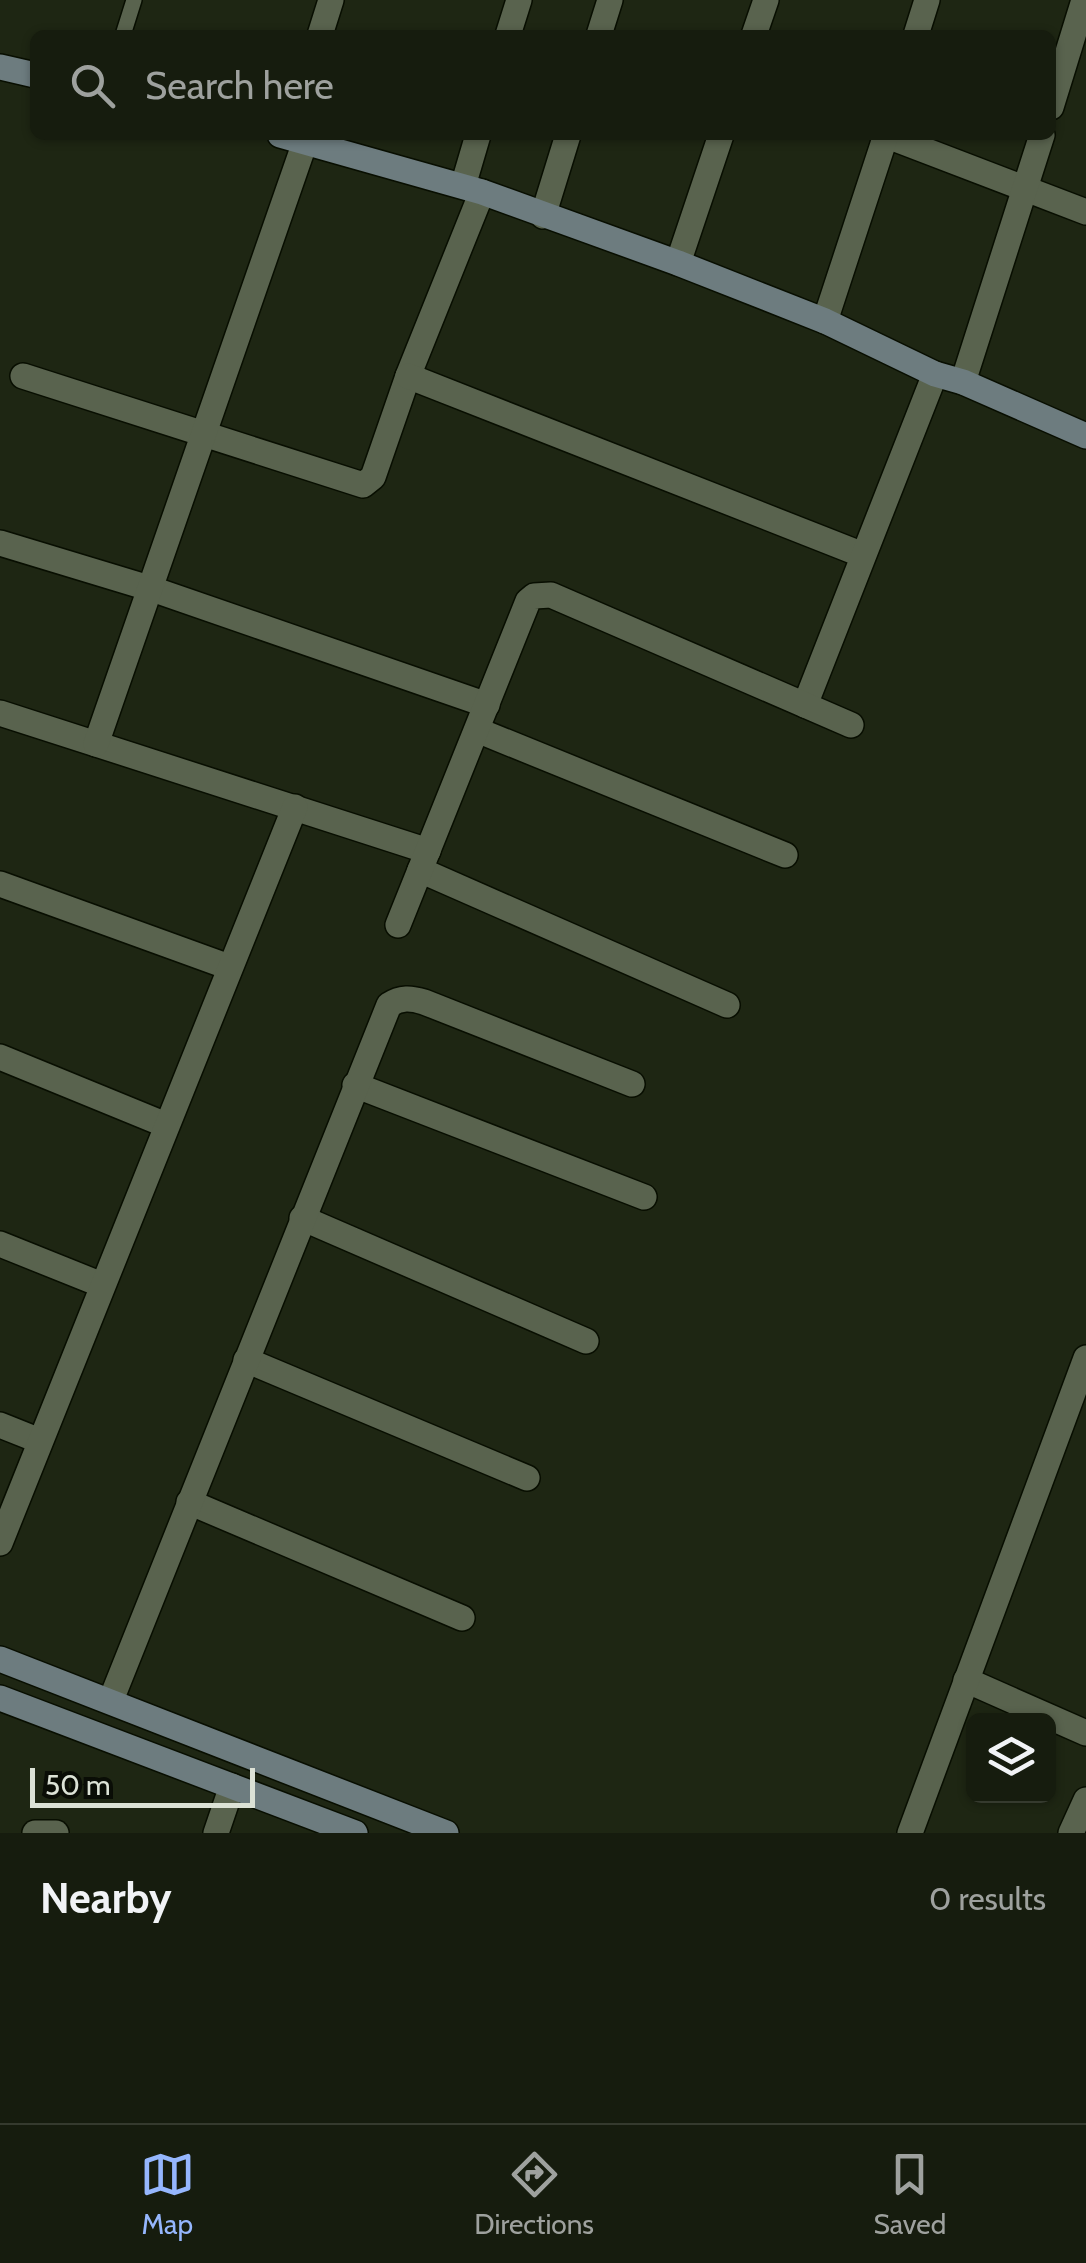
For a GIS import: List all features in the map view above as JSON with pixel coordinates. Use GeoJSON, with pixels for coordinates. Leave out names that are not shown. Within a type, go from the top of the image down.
{"type":"FeatureCollection","features":[{"type":"Feature","properties":{"kind":"street"},"geometry":{"type":"LineString","coordinates":[[322,30],[331,0]]}},
{"type":"Feature","properties":{"kind":"street"},"geometry":{"type":"LineString","coordinates":[[510,30],[519,0]]}},
{"type":"Feature","properties":{"kind":"street"},"geometry":{"type":"LineString","coordinates":[[609,30],[610,0]]}},
{"type":"Feature","properties":{"kind":"street"},"geometry":{"type":"LineString","coordinates":[[756,30],[766,0]]}},
{"type":"Feature","properties":{"kind":"street"},"geometry":{"type":"LineString","coordinates":[[917,30],[926,0]]}},
{"type":"Feature","properties":{"kind":"street"},"geometry":{"type":"LineString","coordinates":[[1056,91],[1084,0]]}},
{"type":"Feature","properties":{"kind":"street"},"geometry":{"type":"LineString","coordinates":[[0,67],[30,74]]}},
{"type":"Feature","properties":{"kind":"street"},"geometry":{"type":"LineString","coordinates":[[96,744],[204,435],[290,140]]}},
{"type":"Feature","properties":{"kind":"street"},"geometry":{"type":"LineString","coordinates":[[301,140],[472,189],[678,264],[825,321],[936,374],[1086,436]]}},
{"type":"Feature","properties":{"kind":"street"},"geometry":{"type":"LineString","coordinates":[[23,376],[363,485],[373,477],[472,189],[477,140]]}},
{"type":"Feature","properties":{"kind":"street"},"geometry":{"type":"LineString","coordinates":[[543,216],[566,140]]}},
{"type":"Feature","properties":{"kind":"street"},"geometry":{"type":"LineString","coordinates":[[678,264],[719,140]]}},
{"type":"Feature","properties":{"kind":"street"},"geometry":{"type":"LineString","coordinates":[[825,321],[884,140]]}},
{"type":"Feature","properties":{"kind":"street"},"geometry":{"type":"LineString","coordinates":[[899,140],[1086,212]]}},
{"type":"Feature","properties":{"kind":"street"},"geometry":{"type":"LineString","coordinates":[[963,382],[1041,140]]}},
{"type":"Feature","properties":{"kind":"street"},"geometry":{"type":"LineString","coordinates":[[806,705],[936,374]]}},
{"type":"Feature","properties":{"kind":"street"},"geometry":{"type":"LineString","coordinates":[[408,376],[863,555]]}},
{"type":"Feature","properties":{"kind":"street"},"geometry":{"type":"LineString","coordinates":[[0,543],[152,589],[487,705]]}},
{"type":"Feature","properties":{"kind":"street"},"geometry":{"type":"LineString","coordinates":[[398,925],[528,601],[542,593],[851,725]]}},
{"type":"Feature","properties":{"kind":"street"},"geometry":{"type":"LineString","coordinates":[[0,713],[295,807],[424,861],[727,1005]]}},
{"type":"Feature","properties":{"kind":"street"},"geometry":{"type":"LineString","coordinates":[[476,730],[785,855]]}},
{"type":"Feature","properties":{"kind":"street"},"geometry":{"type":"LineString","coordinates":[[0,1543],[295,807]]}},
{"type":"Feature","properties":{"kind":"street"},"geometry":{"type":"LineString","coordinates":[[0,884],[228,967]]}},
{"type":"Feature","properties":{"kind":"street"},"geometry":{"type":"LineString","coordinates":[[112,1700],[389,1004],[410,998],[632,1084]]}},
{"type":"Feature","properties":{"kind":"street"},"geometry":{"type":"LineString","coordinates":[[0,1057],[166,1125]]}},
{"type":"Feature","properties":{"kind":"street"},"geometry":{"type":"LineString","coordinates":[[355,1084],[644,1197]]}},
{"type":"Feature","properties":{"kind":"street"},"geometry":{"type":"LineString","coordinates":[[302,1218],[586,1341]]}},
{"type":"Feature","properties":{"kind":"street"},"geometry":{"type":"LineString","coordinates":[[0,1244],[102,1285]]}},
{"type":"Feature","properties":{"kind":"street"},"geometry":{"type":"LineString","coordinates":[[910,1833],[1086,1358]]}},
{"type":"Feature","properties":{"kind":"street"},"geometry":{"type":"LineString","coordinates":[[246,1360],[527,1478]]}},
{"type":"Feature","properties":{"kind":"street"},"geometry":{"type":"LineString","coordinates":[[0,1425],[40,1441]]}},
{"type":"Feature","properties":{"kind":"street"},"geometry":{"type":"LineString","coordinates":[[190,1502],[462,1618]]}},
{"type":"Feature","properties":{"kind":"street"},"geometry":{"type":"LineString","coordinates":[[0,1659],[446,1833]]}},
{"type":"Feature","properties":{"kind":"street"},"geometry":{"type":"LineString","coordinates":[[966,1680],[1086,1733]]}},
{"type":"Feature","properties":{"kind":"street"},"geometry":{"type":"LineString","coordinates":[[0,1698],[355,1833]]}},
{"type":"Feature","properties":{"kind":"street"},"geometry":{"type":"LineString","coordinates":[[216,1833],[232,1786]]}},
{"type":"Feature","properties":{"kind":"street"},"geometry":{"type":"LineString","coordinates":[[1071,1833],[1086,1800]]}},
{"type":"Feature","properties":{"kind":"street"},"geometry":{"type":"LineString","coordinates":[[35,1833],[56,1833]]}},
{"type":"Feature","properties":{"kind":"lane"},"geometry":{"type":"LineString","coordinates":[[125,30],[134,0]]}}]}
